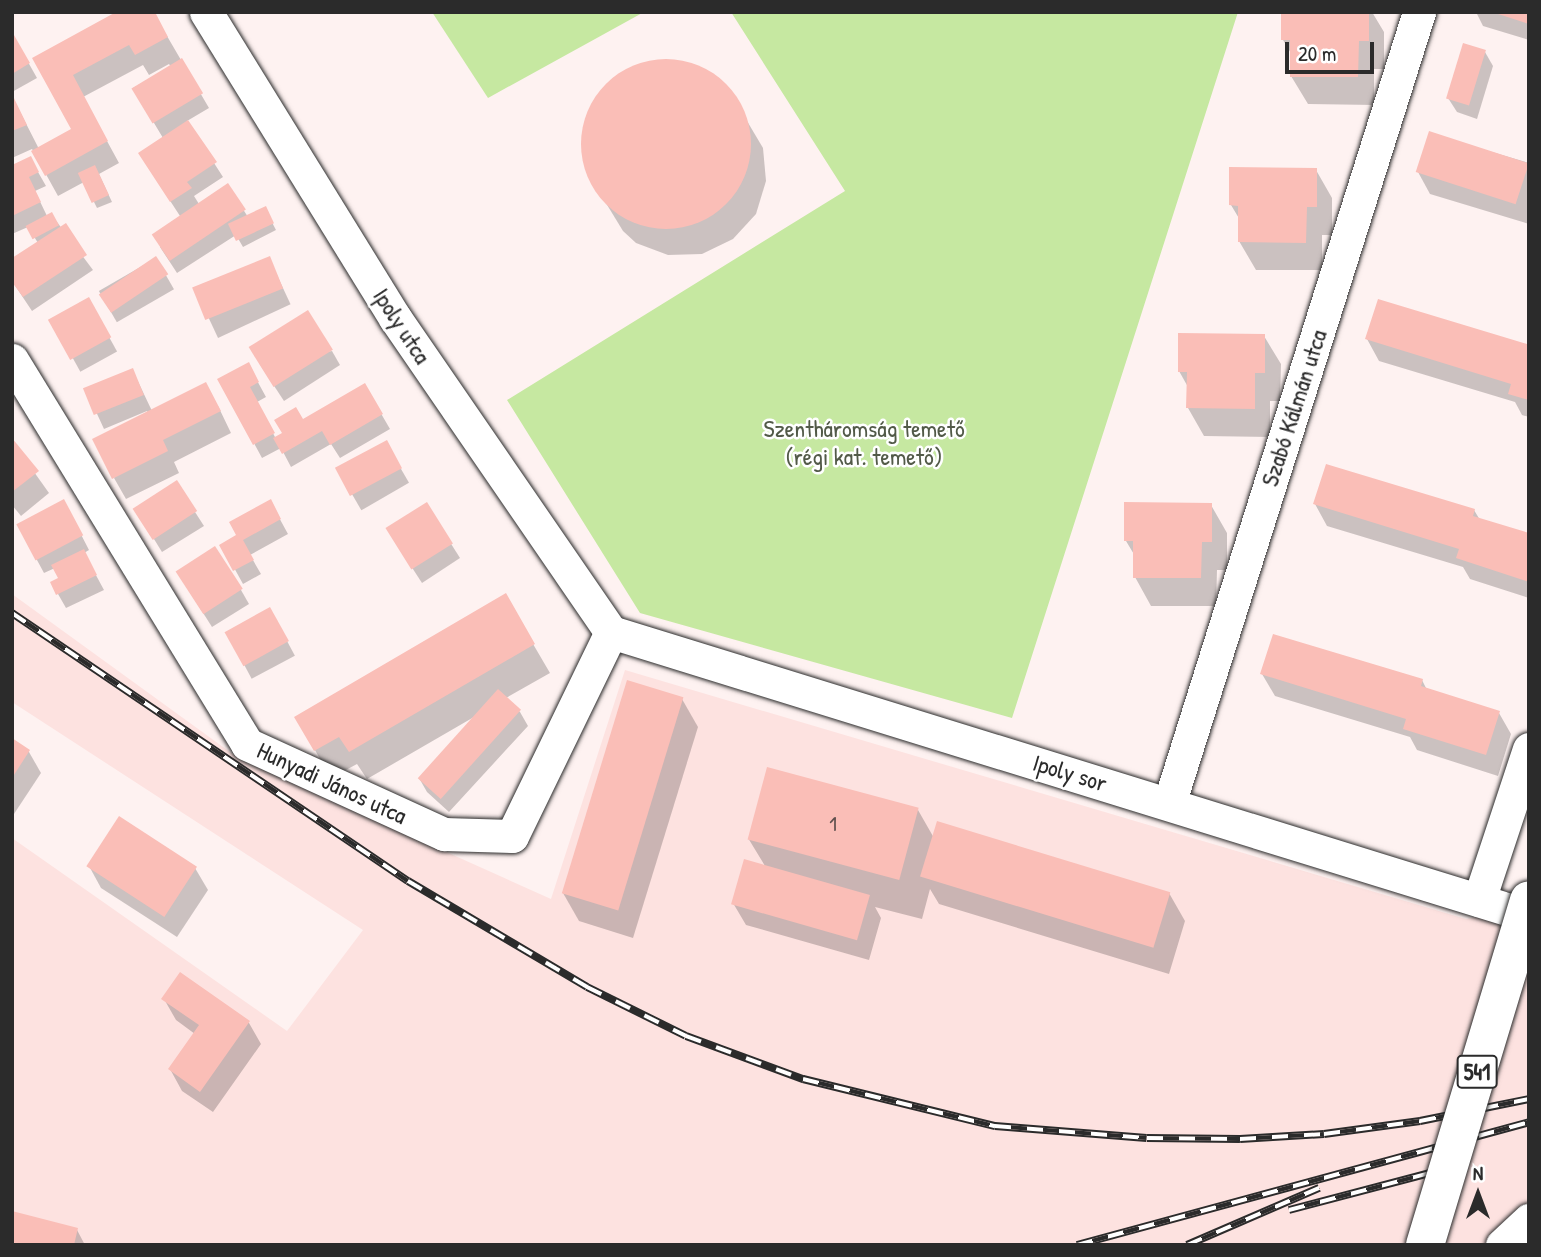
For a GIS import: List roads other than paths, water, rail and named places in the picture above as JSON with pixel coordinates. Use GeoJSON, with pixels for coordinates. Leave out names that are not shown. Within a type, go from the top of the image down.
{"type":"FeatureCollection","features":[{"type":"Feature","properties":{"kind":"main road","name":"541"},"geometry":{"type":"LineString","coordinates":[[1425,1245],[1529,900]]}},
{"type":"Feature","properties":{"kind":"street","name":"Ipoly utca"},"geometry":{"type":"LineString","coordinates":[[206,12],[395,318],[611,632]]}},
{"type":"Feature","properties":{"kind":"street","name":"Szabó Kálmán utca"},"geometry":{"type":"LineString","coordinates":[[1169,804],[1419,12]]}},
{"type":"Feature","properties":{"kind":"street","name":"Hunyadi János utca"},"geometry":{"type":"LineString","coordinates":[[12,360],[247,744],[443,834],[512,836],[611,632]]}},
{"type":"Feature","properties":{"kind":"street","name":"Ipoly sor"},"geometry":{"type":"LineString","coordinates":[[611,632],[1529,916]]}},
{"type":"Feature","properties":{"kind":"street"},"geometry":{"type":"LineString","coordinates":[[1479,900],[1529,749]]}},
{"type":"Feature","properties":{"kind":"street"},"geometry":{"type":"LineString","coordinates":[[1502,1245],[1529,1220]]}},
{"type":"Feature","properties":{"kind":"railway"},"geometry":{"type":"LineString","coordinates":[[12,613],[408,881],[587,987],[686,1036],[803,1079],[995,1126],[1147,1138],[1240,1139],[1324,1134],[1420,1121],[1529,1099]]}},
{"type":"Feature","properties":{"kind":"railway"},"geometry":{"type":"LineString","coordinates":[[1077,1245],[1529,1122]]}},
{"type":"Feature","properties":{"kind":"railway"},"geometry":{"type":"LineString","coordinates":[[1289,1210],[1434,1172]]}},
{"type":"Feature","properties":{"kind":"railway"},"geometry":{"type":"LineString","coordinates":[[1187,1245],[1319,1188]]}},
{"type":"Feature","properties":{"kind":"park label","name":"Szentháromság temető (régi kat. temető)"},"geometry":{"type":"Point","coordinates":[864,443]}}]}
